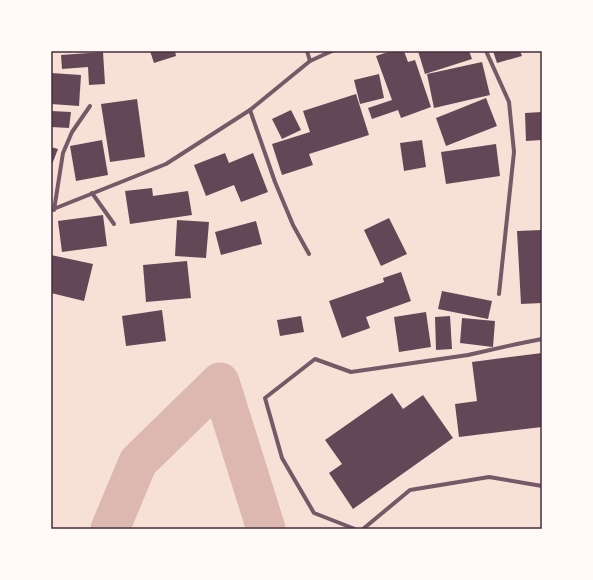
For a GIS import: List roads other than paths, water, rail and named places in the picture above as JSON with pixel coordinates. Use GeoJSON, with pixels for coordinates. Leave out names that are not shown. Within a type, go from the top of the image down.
{"type":"FeatureCollection","features":[{"type":"Feature","properties":{"kind":"street"},"geometry":{"type":"LineString","coordinates":[[307,51],[310,61]]}},
{"type":"Feature","properties":{"kind":"street"},"geometry":{"type":"LineString","coordinates":[[52,210],[166,164],[250,110],[310,61],[332,51]]}},
{"type":"Feature","properties":{"kind":"street"},"geometry":{"type":"LineString","coordinates":[[486,51],[509,102],[514,152],[499,294]]}},
{"type":"Feature","properties":{"kind":"street"},"geometry":{"type":"LineString","coordinates":[[52,210],[63,153],[72,132],[90,106]]}},
{"type":"Feature","properties":{"kind":"street"},"geometry":{"type":"LineString","coordinates":[[250,110],[275,182],[293,225],[309,254]]}},
{"type":"Feature","properties":{"kind":"street"},"geometry":{"type":"LineString","coordinates":[[92,193],[114,224]]}},
{"type":"Feature","properties":{"kind":"street"},"geometry":{"type":"LineString","coordinates":[[355,529],[314,513],[282,458],[265,398],[315,359],[351,372],[468,355],[542,339]]}},
{"type":"Feature","properties":{"kind":"street"},"geometry":{"type":"LineString","coordinates":[[363,529],[410,490],[489,477],[542,486]]}},
{"type":"Feature","properties":{"kind":"waterway"},"geometry":{"type":"LineString","coordinates":[[110,529],[138,462],[220,382],[266,529]]}}]}
